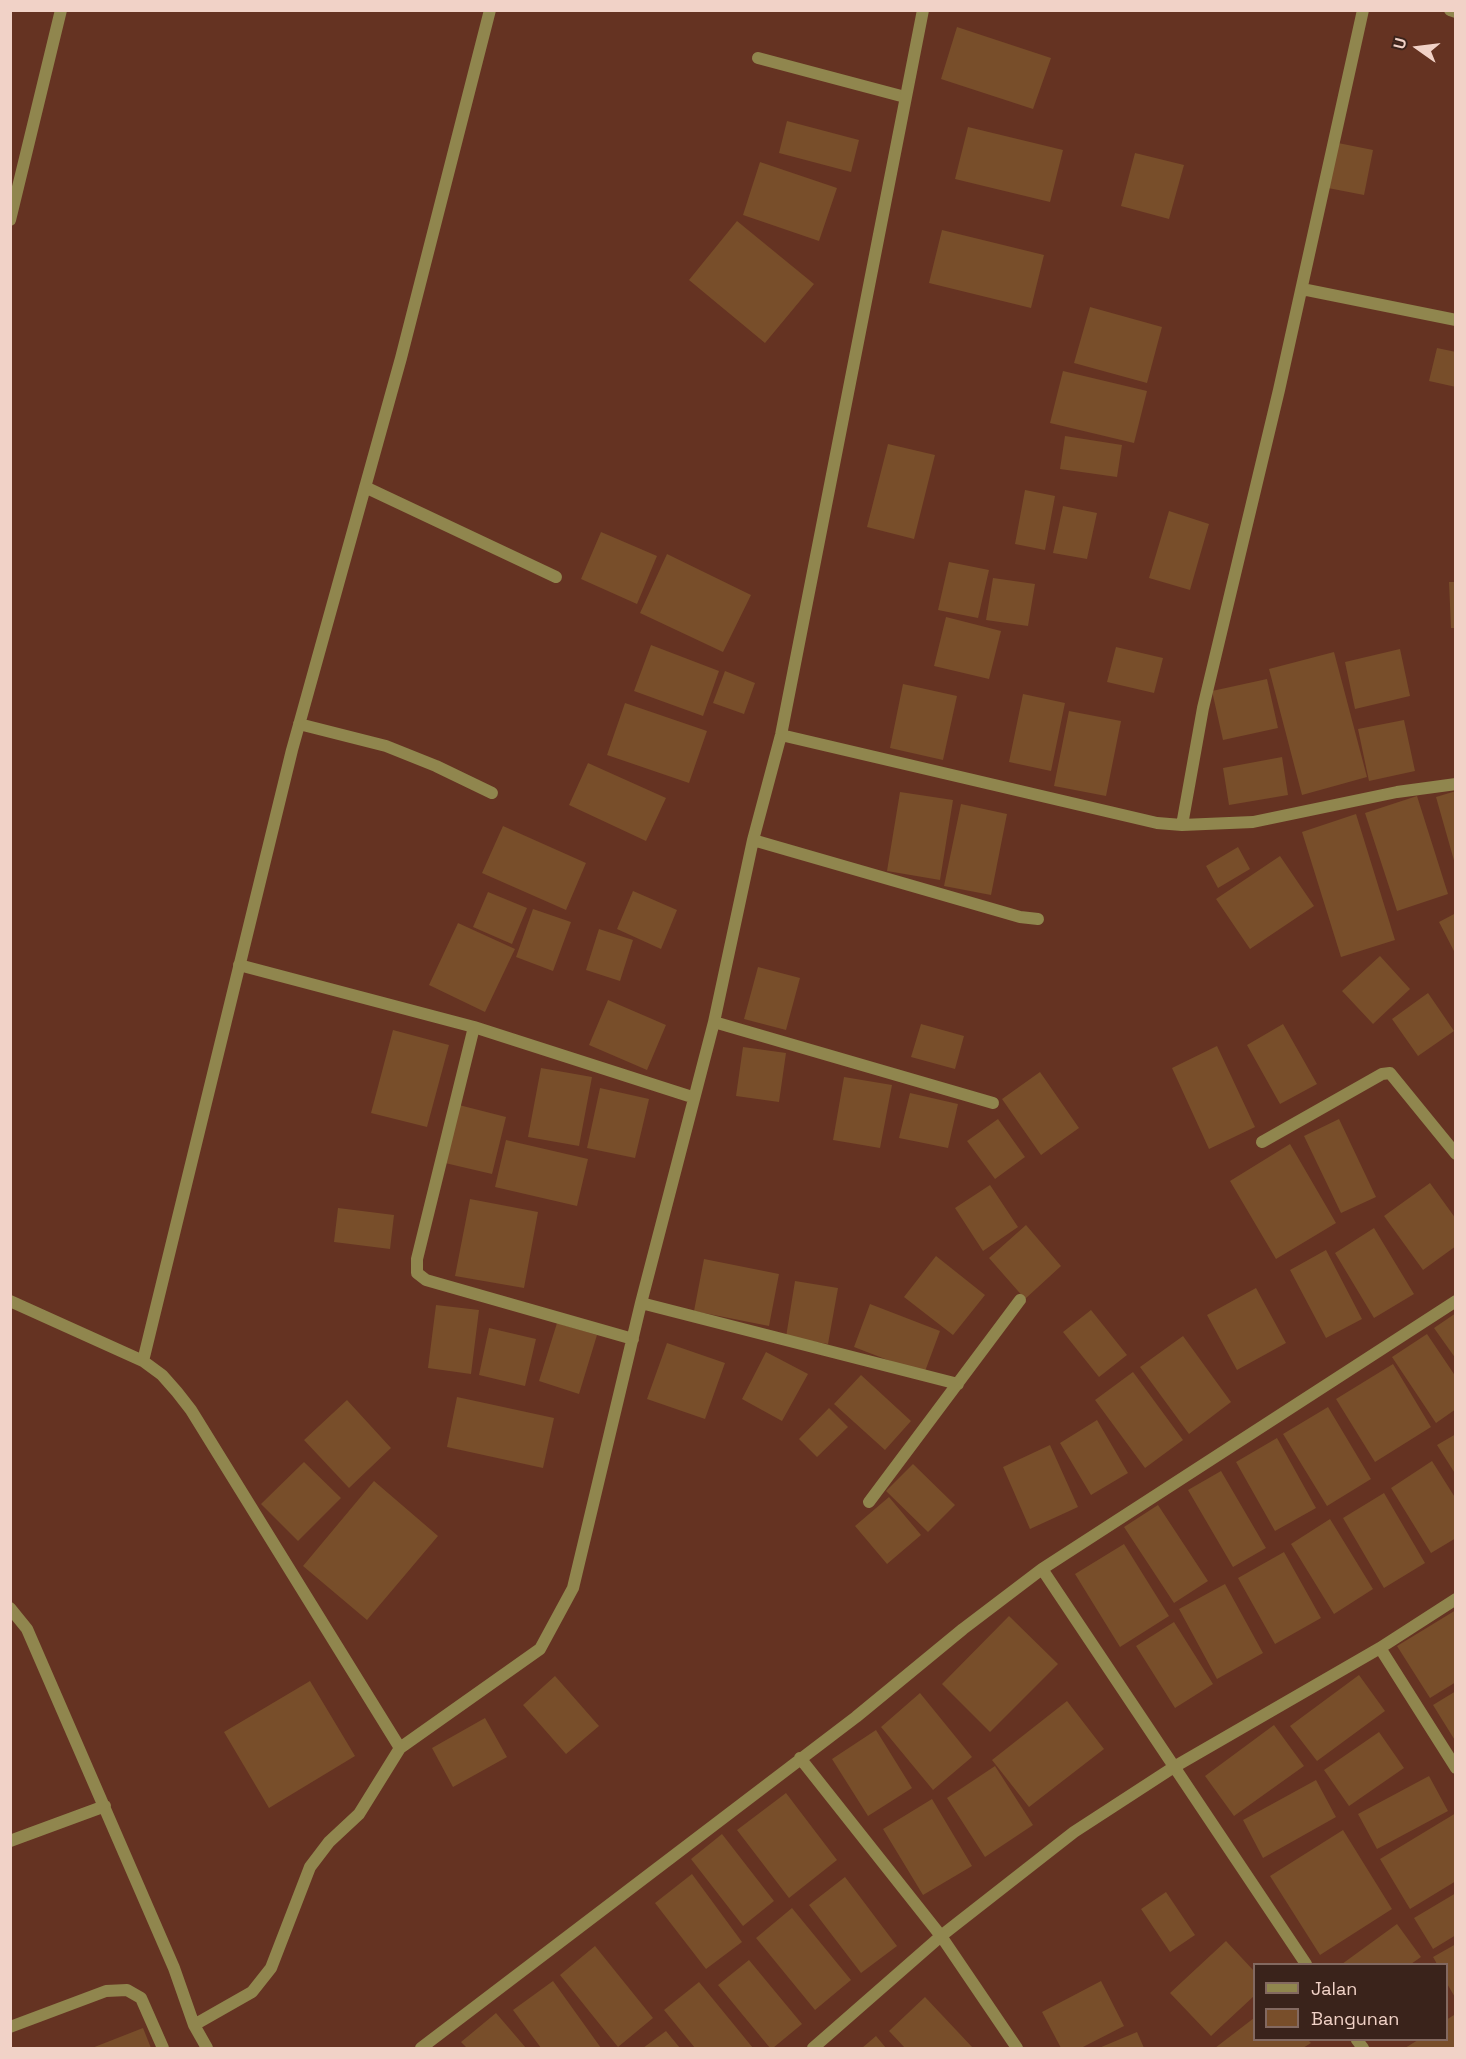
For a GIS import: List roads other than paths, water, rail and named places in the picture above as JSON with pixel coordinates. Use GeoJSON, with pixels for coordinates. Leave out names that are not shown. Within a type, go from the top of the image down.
{"type":"FeatureCollection","features":[{"type":"Feature","properties":{"kind":"street"},"geometry":{"type":"LineString","coordinates":[[10,220],[61,10]]}},
{"type":"Feature","properties":{"kind":"street"},"geometry":{"type":"LineString","coordinates":[[143,1361],[299,724],[401,358],[490,10]]}},
{"type":"Feature","properties":{"kind":"street"},"geometry":{"type":"LineString","coordinates":[[194,2025],[252,1992],[271,1968],[310,1867],[329,1842],[359,1814],[400,1748],[540,1649],[573,1587],[692,1097],[714,1022],[753,840],[781,735],[923,10]]}},
{"type":"Feature","properties":{"kind":"street"},"geometry":{"type":"LineString","coordinates":[[1182,825],[1203,708],[1302,288],[1363,10]]}},
{"type":"Feature","properties":{"kind":"street"},"geometry":{"type":"LineString","coordinates":[[1450,10],[1455,12]]}},
{"type":"Feature","properties":{"kind":"street"},"geometry":{"type":"LineString","coordinates":[[758,58],[905,97]]}},
{"type":"Feature","properties":{"kind":"street"},"geometry":{"type":"LineString","coordinates":[[1302,288],[1455,320]]}},
{"type":"Feature","properties":{"kind":"street"},"geometry":{"type":"LineString","coordinates":[[365,487],[556,577]]}},
{"type":"Feature","properties":{"kind":"street"},"geometry":{"type":"LineString","coordinates":[[299,724],[386,746],[436,766],[492,794]]}},
{"type":"Feature","properties":{"kind":"street"},"geometry":{"type":"LineString","coordinates":[[781,735],[1146,820],[1182,825],[1252,822],[1397,792],[1455,784]]}},
{"type":"Feature","properties":{"kind":"street"},"geometry":{"type":"LineString","coordinates":[[753,840],[1010,914],[1038,919]]}},
{"type":"Feature","properties":{"kind":"street"},"geometry":{"type":"LineString","coordinates":[[239,965],[474,1028],[692,1097]]}},
{"type":"Feature","properties":{"kind":"street"},"geometry":{"type":"LineString","coordinates":[[714,1022],[993,1102]]}},
{"type":"Feature","properties":{"kind":"street"},"geometry":{"type":"LineString","coordinates":[[474,1028],[417,1259],[417,1273],[426,1280],[633,1339]]}},
{"type":"Feature","properties":{"kind":"street"},"geometry":{"type":"LineString","coordinates":[[1262,1142],[1382,1074],[1390,1073],[1455,1154]]}},
{"type":"Feature","properties":{"kind":"street"},"geometry":{"type":"LineString","coordinates":[[869,1502],[1020,1300]]}},
{"type":"Feature","properties":{"kind":"street"},"geometry":{"type":"LineString","coordinates":[[10,1301],[143,1361],[162,1375],[191,1410],[400,1748]]}},
{"type":"Feature","properties":{"kind":"street"},"geometry":{"type":"LineString","coordinates":[[421,2049],[801,1758],[1042,1569],[1455,1301]]}},
{"type":"Feature","properties":{"kind":"street"},"geometry":{"type":"LineString","coordinates":[[641,1303],[958,1384]]}},
{"type":"Feature","properties":{"kind":"street"},"geometry":{"type":"LineString","coordinates":[[1042,1569],[1305,1963]]}},
{"type":"Feature","properties":{"kind":"street"},"geometry":{"type":"LineString","coordinates":[[813,2049],[942,1936],[1074,1832],[1174,1767],[1380,1648],[1455,1599]]}},
{"type":"Feature","properties":{"kind":"street"},"geometry":{"type":"LineString","coordinates":[[10,1608],[27,1629],[174,1968],[194,2025],[207,2049]]}},
{"type":"Feature","properties":{"kind":"street"},"geometry":{"type":"LineString","coordinates":[[1380,1648],[1455,1767]]}},
{"type":"Feature","properties":{"kind":"street"},"geometry":{"type":"LineString","coordinates":[[801,1758],[942,1936],[1017,2049]]}},
{"type":"Feature","properties":{"kind":"street"},"geometry":{"type":"LineString","coordinates":[[10,1841],[105,1806]]}},
{"type":"Feature","properties":{"kind":"street"},"geometry":{"type":"LineString","coordinates":[[10,2027],[106,1991],[128,1990],[141,1998],[163,2049]]}}]}
